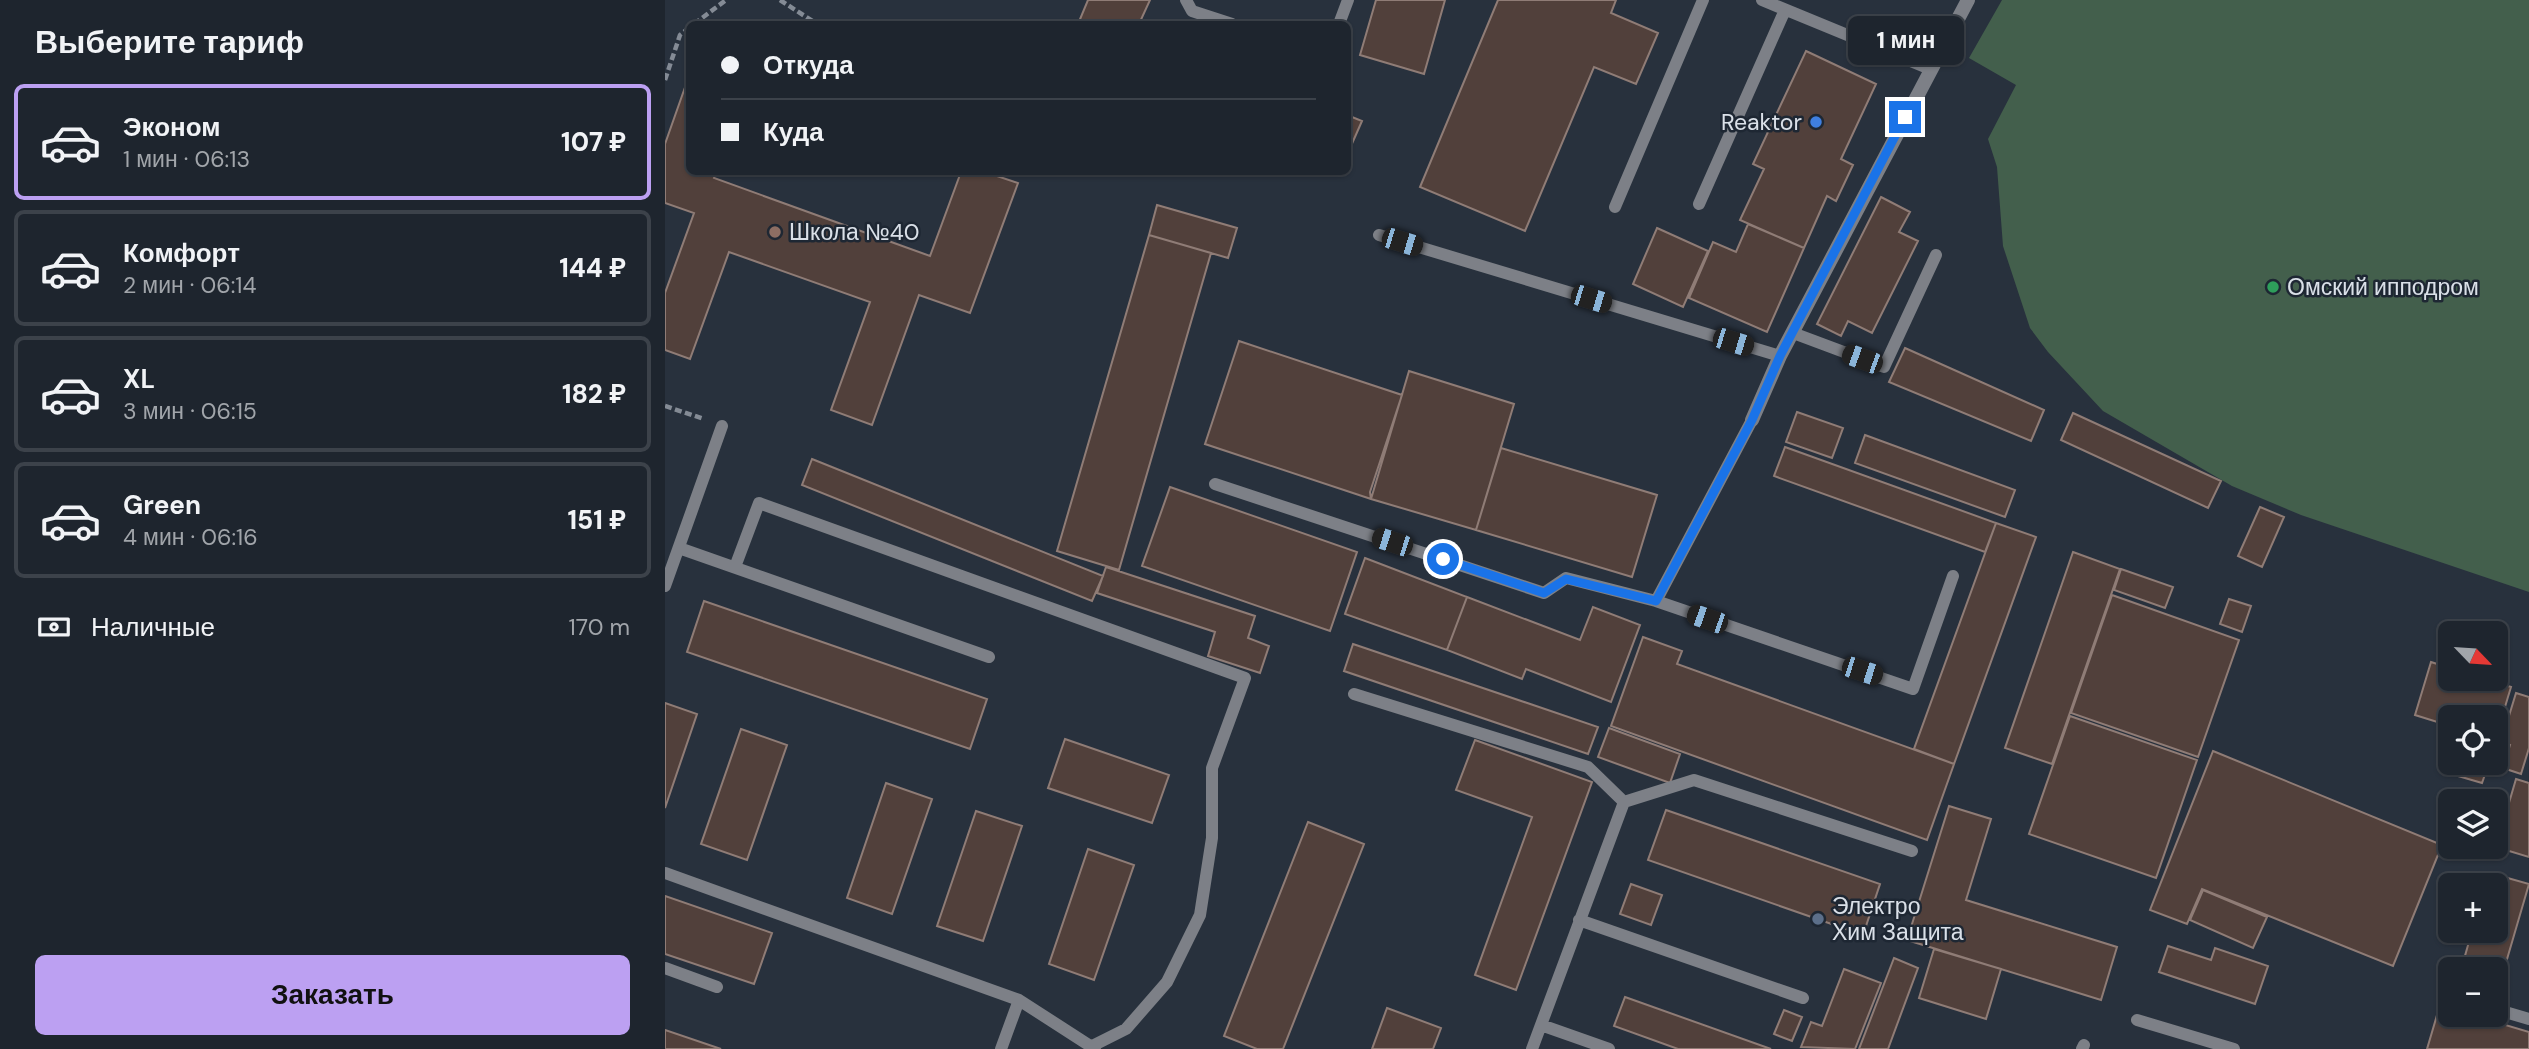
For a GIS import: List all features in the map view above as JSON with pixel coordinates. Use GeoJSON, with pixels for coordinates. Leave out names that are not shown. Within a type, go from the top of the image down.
{"type":"FeatureCollection","features":[{"type":"Feature","properties":{"kind":"street"},"geometry":{"type":"LineString","coordinates":[[1752,420],[1780,356],[1968,0]]}},
{"type":"Feature","properties":{"kind":"lane"},"geometry":{"type":"LineString","coordinates":[[1187,0],[1192,11],[1223,21]]}},
{"type":"Feature","properties":{"kind":"lane"},"geometry":{"type":"LineString","coordinates":[[1340,21],[1349,0]]}},
{"type":"Feature","properties":{"kind":"lane"},"geometry":{"type":"LineString","coordinates":[[1615,207],[1703,0]]}},
{"type":"Feature","properties":{"kind":"lane"},"geometry":{"type":"LineString","coordinates":[[1762,0],[1930,69]]}},
{"type":"Feature","properties":{"kind":"lane"},"geometry":{"type":"LineString","coordinates":[[1699,204],[1785,10]]}},
{"type":"Feature","properties":{"kind":"lane"},"geometry":{"type":"LineString","coordinates":[[1379,234],[1780,356]]}},
{"type":"Feature","properties":{"kind":"lane"},"geometry":{"type":"LineString","coordinates":[[1793,333],[1884,367],[1935,254]]}},
{"type":"Feature","properties":{"kind":"lane"},"geometry":{"type":"LineString","coordinates":[[1656,601],[1752,420]]}},
{"type":"Feature","properties":{"kind":"lane"},"geometry":{"type":"LineString","coordinates":[[665,586],[722,426]]}},
{"type":"Feature","properties":{"kind":"lane"},"geometry":{"type":"LineString","coordinates":[[1215,484],[1544,593],[1566,579],[1656,601],[1913,689],[1953,576]]}},
{"type":"Feature","properties":{"kind":"lane"},"geometry":{"type":"LineString","coordinates":[[665,873],[1019,1000],[1093,1048],[1126,1029],[1167,982],[1199,915],[1212,838],[1212,768],[1245,678],[759,503],[736,567]]}},
{"type":"Feature","properties":{"kind":"lane"},"geometry":{"type":"LineString","coordinates":[[679,548],[989,656]]}},
{"type":"Feature","properties":{"kind":"lane"},"geometry":{"type":"LineString","coordinates":[[1354,694],[1588,767],[1624,802]]}},
{"type":"Feature","properties":{"kind":"lane"},"geometry":{"type":"LineString","coordinates":[[1624,802],[1694,780],[1912,851]]}},
{"type":"Feature","properties":{"kind":"lane"},"geometry":{"type":"LineString","coordinates":[[1532,1049],[1624,802]]}},
{"type":"Feature","properties":{"kind":"lane"},"geometry":{"type":"LineString","coordinates":[[1579,920],[1803,998]]}},
{"type":"Feature","properties":{"kind":"lane"},"geometry":{"type":"LineString","coordinates":[[665,968],[717,987]]}},
{"type":"Feature","properties":{"kind":"lane"},"geometry":{"type":"LineString","coordinates":[[1001,1049],[1019,1000]]}},
{"type":"Feature","properties":{"kind":"lane"},"geometry":{"type":"LineString","coordinates":[[2508,1013],[2529,1019]]}},
{"type":"Feature","properties":{"kind":"lane"},"geometry":{"type":"LineString","coordinates":[[2137,1020],[2234,1049]]}},
{"type":"Feature","properties":{"kind":"lane"},"geometry":{"type":"LineString","coordinates":[[1541,1024],[1609,1049]]}},
{"type":"Feature","properties":{"kind":"path"},"geometry":{"type":"LineString","coordinates":[[698,21],[726,0]]}},
{"type":"Feature","properties":{"kind":"path"},"geometry":{"type":"LineString","coordinates":[[781,0],[812,21]]}},
{"type":"Feature","properties":{"kind":"path"},"geometry":{"type":"LineString","coordinates":[[665,80],[680,35],[686,30]]}},
{"type":"Feature","properties":{"kind":"path"},"geometry":{"type":"LineString","coordinates":[[665,406],[722,426]]}},
{"type":"Feature","properties":{"kind":"green space","name":"Омский ипподром"},"geometry":{"type":"Polygon","coordinates":[[[2002,0],[2529,0],[2529,592],[2301,515],[2232,486],[2103,411],[2048,352],[2030,328],[2003,246],[1997,167],[1988,139],[2016,85],[1969,58],[2002,0]]]}},
{"type":"Feature","properties":{"kind":"building"},"geometry":{"type":"Polygon","coordinates":[[[1088,0],[1150,0],[1140,21],[1079,21],[1088,0]]]}},
{"type":"Feature","properties":{"kind":"building"},"geometry":{"type":"Polygon","coordinates":[[[1376,0],[1445,0],[1424,74],[1360,55],[1376,0]]]}},
{"type":"Feature","properties":{"kind":"building"},"geometry":{"type":"Polygon","coordinates":[[[1498,0],[1616,0],[1611,13],[1658,33],[1636,84],[1594,67],[1525,231],[1420,187],[1498,0]]]}},
{"type":"Feature","properties":{"kind":"building","name":"Reaktor"},"geometry":{"type":"Polygon","coordinates":[[[1806,51],[1876,84],[1841,159],[1853,165],[1836,201],[1827,196],[1804,248],[1740,220],[1764,169],[1753,164],[1806,51]]]}},
{"type":"Feature","properties":{"kind":"building","name":"Школа №40"},"geometry":{"type":"Polygon","coordinates":[[[686,84],[686,175],[715,175],[714,178],[930,256],[960,175],[994,175],[1018,183],[970,313],[919,295],[872,425],[831,410],[870,302],[729,252],[690,359],[665,350],[665,293],[694,213],[665,203],[665,144],[686,84]]]}},
{"type":"Feature","properties":{"kind":"building"},"geometry":{"type":"Polygon","coordinates":[[[1351,117],[1362,121],[1351,146],[1351,117]]]}},
{"type":"Feature","properties":{"kind":"building"},"geometry":{"type":"Polygon","coordinates":[[[1881,197],[1910,212],[1899,232],[1918,241],[1872,333],[1848,321],[1841,336],[1817,324],[1881,197]]]}},
{"type":"Feature","properties":{"kind":"building"},"geometry":{"type":"Polygon","coordinates":[[[1157,205],[1237,228],[1228,258],[1149,235],[1157,205]]]}},
{"type":"Feature","properties":{"kind":"building"},"geometry":{"type":"Polygon","coordinates":[[[1748,224],[1804,248],[1767,332],[1689,298],[1713,242],[1736,252],[1748,224]]]}},
{"type":"Feature","properties":{"kind":"building"},"geometry":{"type":"Polygon","coordinates":[[[1657,228],[1708,251],[1683,307],[1633,284],[1657,228]]]}},
{"type":"Feature","properties":{"kind":"building"},"geometry":{"type":"Polygon","coordinates":[[[1149,235],[1211,253],[1119,570],[1057,551],[1149,235]]]}},
{"type":"Feature","properties":{"kind":"building"},"geometry":{"type":"Polygon","coordinates":[[[1239,341],[1402,395],[1370,492],[1371,499],[1205,444],[1239,341]]]}},
{"type":"Feature","properties":{"kind":"building"},"geometry":{"type":"Polygon","coordinates":[[[1905,348],[2044,410],[2031,441],[1889,382],[1905,348]]]}},
{"type":"Feature","properties":{"kind":"building"},"geometry":{"type":"Polygon","coordinates":[[[1409,371],[1514,404],[1476,530],[1371,499],[1409,371]]]}},
{"type":"Feature","properties":{"kind":"building"},"geometry":{"type":"Polygon","coordinates":[[[1797,412],[1843,428],[1832,458],[1786,442],[1797,412]]]}},
{"type":"Feature","properties":{"kind":"building"},"geometry":{"type":"Polygon","coordinates":[[[2073,413],[2221,481],[2208,508],[2061,440],[2073,413]]]}},
{"type":"Feature","properties":{"kind":"building"},"geometry":{"type":"Polygon","coordinates":[[[1865,435],[2015,490],[2005,517],[1855,463],[1865,435]]]}},
{"type":"Feature","properties":{"kind":"building"},"geometry":{"type":"Polygon","coordinates":[[[1785,447],[1996,523],[1985,552],[1774,476],[1785,447]]]}},
{"type":"Feature","properties":{"kind":"building"},"geometry":{"type":"Polygon","coordinates":[[[1501,448],[1657,495],[1632,577],[1476,530],[1501,448]]]}},
{"type":"Feature","properties":{"kind":"building"},"geometry":{"type":"Polygon","coordinates":[[[812,459],[1103,576],[1092,601],[802,485],[812,459]]]}},
{"type":"Feature","properties":{"kind":"building"},"geometry":{"type":"Polygon","coordinates":[[[1170,487],[1357,552],[1330,631],[1142,566],[1170,487]]]}},
{"type":"Feature","properties":{"kind":"building"},"geometry":{"type":"Polygon","coordinates":[[[2260,507],[2284,517],[2262,567],[2238,556],[2260,507]]]}},
{"type":"Feature","properties":{"kind":"building"},"geometry":{"type":"Polygon","coordinates":[[[1996,523],[2036,537],[1954,764],[1914,749],[1996,523]]]}},
{"type":"Feature","properties":{"kind":"building"},"geometry":{"type":"Polygon","coordinates":[[[2073,552],[2120,569],[2052,764],[2005,748],[2073,552]]]}},
{"type":"Feature","properties":{"kind":"building"},"geometry":{"type":"Polygon","coordinates":[[[1365,558],[1467,597],[1447,650],[1345,614],[1365,558]]]}},
{"type":"Feature","properties":{"kind":"building"},"geometry":{"type":"Polygon","coordinates":[[[1106,567],[1255,616],[1248,638],[1269,646],[1260,673],[1208,656],[1215,632],[1097,593],[1106,567]]]}},
{"type":"Feature","properties":{"kind":"building"},"geometry":{"type":"Polygon","coordinates":[[[2121,569],[2173,587],[2165,608],[2114,590],[2121,569]]]}},
{"type":"Feature","properties":{"kind":"building"},"geometry":{"type":"Polygon","coordinates":[[[2112,595],[2239,640],[2198,757],[2071,713],[2112,595]]]}},
{"type":"Feature","properties":{"kind":"building"},"geometry":{"type":"Polygon","coordinates":[[[1467,597],[1580,640],[1593,607],[1640,625],[1611,702],[1526,669],[1522,679],[1447,650],[1467,597]]]}},
{"type":"Feature","properties":{"kind":"building"},"geometry":{"type":"Polygon","coordinates":[[[2229,599],[2251,606],[2242,632],[2220,624],[2229,599]]]}},
{"type":"Feature","properties":{"kind":"building"},"geometry":{"type":"Polygon","coordinates":[[[704,601],[987,699],[970,749],[687,652],[704,601]]]}},
{"type":"Feature","properties":{"kind":"building"},"geometry":{"type":"Polygon","coordinates":[[[1643,637],[1682,651],[1677,664],[1954,764],[1927,840],[1611,726],[1643,637]]]}},
{"type":"Feature","properties":{"kind":"building"},"geometry":{"type":"Polygon","coordinates":[[[1353,644],[1598,727],[1588,754],[1344,671],[1353,644]]]}},
{"type":"Feature","properties":{"kind":"building"},"geometry":{"type":"Polygon","coordinates":[[[2431,662],[2438,664],[2438,691],[2508,691],[2508,686],[2511,687],[2506,705],[2438,705],[2438,722],[2415,715],[2431,662]]]}},
{"type":"Feature","properties":{"kind":"building"},"geometry":{"type":"Polygon","coordinates":[[[2516,693],[2529,697],[2529,748],[2521,774],[2508,770],[2508,719],[2516,693]]]}},
{"type":"Feature","properties":{"kind":"building"},"geometry":{"type":"Polygon","coordinates":[[[665,703],[697,714],[665,808],[665,703]]]}},
{"type":"Feature","properties":{"kind":"building"},"geometry":{"type":"Polygon","coordinates":[[[2070,716],[2197,760],[2156,878],[2029,834],[2070,716]]]}},
{"type":"Feature","properties":{"kind":"building"},"geometry":{"type":"Polygon","coordinates":[[[1609,728],[1680,754],[1670,783],[1598,757],[1609,728]]]}},
{"type":"Feature","properties":{"kind":"building"},"geometry":{"type":"Polygon","coordinates":[[[741,729],[787,745],[747,860],[701,844],[741,729]]]}},
{"type":"Feature","properties":{"kind":"building"},"geometry":{"type":"Polygon","coordinates":[[[1065,739],[1169,775],[1152,823],[1048,788],[1065,739]]]}},
{"type":"Feature","properties":{"kind":"building"},"geometry":{"type":"Polygon","coordinates":[[[1475,740],[1592,782],[1516,990],[1475,975],[1532,817],[1456,790],[1475,740]]]}},
{"type":"Feature","properties":{"kind":"building"},"geometry":{"type":"Polygon","coordinates":[[[2213,751],[2438,843],[2438,855],[2393,966],[2202,889],[2187,924],[2150,910],[2213,751]]]}},
{"type":"Feature","properties":{"kind":"building"},"geometry":{"type":"Polygon","coordinates":[[[2455,775],[2485,775],[2482,783],[2455,775]]]}},
{"type":"Feature","properties":{"kind":"building"},"geometry":{"type":"Polygon","coordinates":[[[2516,779],[2529,783],[2529,857],[2508,851],[2508,806],[2516,779]]]}},
{"type":"Feature","properties":{"kind":"building"},"geometry":{"type":"Polygon","coordinates":[[[886,783],[932,799],[892,914],[847,898],[886,783]]]}},
{"type":"Feature","properties":{"kind":"building"},"geometry":{"type":"Polygon","coordinates":[[[1949,806],[1991,819],[1966,900],[2117,947],[2101,1000],[1907,940],[1949,806]]]}},
{"type":"Feature","properties":{"kind":"building"},"geometry":{"type":"Polygon","coordinates":[[[1666,810],[1880,884],[1863,935],[1648,860],[1666,810]]]}},
{"type":"Feature","properties":{"kind":"building"},"geometry":{"type":"Polygon","coordinates":[[[976,811],[1022,826],[983,941],[937,926],[976,811]]]}},
{"type":"Feature","properties":{"kind":"building"},"geometry":{"type":"Polygon","coordinates":[[[1308,822],[1364,844],[1283,1049],[1257,1049],[1224,1036],[1308,822]]]}},
{"type":"Feature","properties":{"kind":"building"},"geometry":{"type":"Polygon","coordinates":[[[1088,849],[1134,865],[1094,980],[1049,964],[1088,849]]]}},
{"type":"Feature","properties":{"kind":"building"},"geometry":{"type":"Polygon","coordinates":[[[2508,878],[2529,884],[2508,957],[2465,957],[2469,943],[2508,943],[2508,878]]]}},
{"type":"Feature","properties":{"kind":"building"},"geometry":{"type":"Polygon","coordinates":[[[1631,884],[1662,895],[1651,925],[1620,914],[1631,884]]]}},
{"type":"Feature","properties":{"kind":"building"},"geometry":{"type":"Polygon","coordinates":[[[2203,890],[2267,917],[2253,948],[2190,920],[2203,890]]]}},
{"type":"Feature","properties":{"kind":"building"},"geometry":{"type":"Polygon","coordinates":[[[665,896],[772,933],[754,984],[665,954],[665,896]]]}},
{"type":"Feature","properties":{"kind":"building"},"geometry":{"type":"Polygon","coordinates":[[[2168,946],[2211,960],[2215,948],[2268,966],[2255,1004],[2159,972],[2168,946]]]}},
{"type":"Feature","properties":{"kind":"building"},"geometry":{"type":"Polygon","coordinates":[[[1934,949],[2001,969],[1986,1019],[1919,998],[1934,949]]]}},
{"type":"Feature","properties":{"kind":"building"},"geometry":{"type":"Polygon","coordinates":[[[1894,958],[1918,968],[1888,1049],[1859,1049],[1894,958]]]}},
{"type":"Feature","properties":{"kind":"building"},"geometry":{"type":"Polygon","coordinates":[[[1844,969],[1881,983],[1855,1049],[1801,1047],[1811,1022],[1822,1026],[1844,969]]]}},
{"type":"Feature","properties":{"kind":"building"},"geometry":{"type":"Polygon","coordinates":[[[1625,997],[1771,1049],[1678,1049],[1614,1026],[1625,997]]]}},
{"type":"Feature","properties":{"kind":"building"},"geometry":{"type":"Polygon","coordinates":[[[1387,1008],[1441,1028],[1433,1049],[1372,1049],[1387,1008]]]}},
{"type":"Feature","properties":{"kind":"building"},"geometry":{"type":"Polygon","coordinates":[[[1784,1010],[1802,1017],[1792,1041],[1774,1034],[1784,1010]]]}},
{"type":"Feature","properties":{"kind":"building"},"geometry":{"type":"Polygon","coordinates":[[[2438,1012],[2438,1027],[2508,1026],[2529,1032],[2529,1049],[2427,1049],[2438,1012]]]}},
{"type":"Feature","properties":{"kind":"building"},"geometry":{"type":"Polygon","coordinates":[[[665,1030],[721,1049],[665,1049],[665,1030]]]}},
{"type":"Feature","properties":{"kind":"place","name":"Reaktor"},"geometry":{"type":"Point","coordinates":[1816,122]}},
{"type":"Feature","properties":{"kind":"place","name":"Школа №40"},"geometry":{"type":"Point","coordinates":[775,232]}},
{"type":"Feature","properties":{"kind":"place","name":"Омский ипподром"},"geometry":{"type":"Point","coordinates":[2273,287]}},
{"type":"Feature","properties":{"kind":"place","name":"Электро Хим Защита"},"geometry":{"type":"Point","coordinates":[1818,919]}},
{"type":"Feature","properties":{"kind":"route"},"geometry":{"type":"LineString","coordinates":[[1443,559],[1544,593],[1566,579],[1656,601],[1752,420],[1780,356],[1905,117]]}}]}
